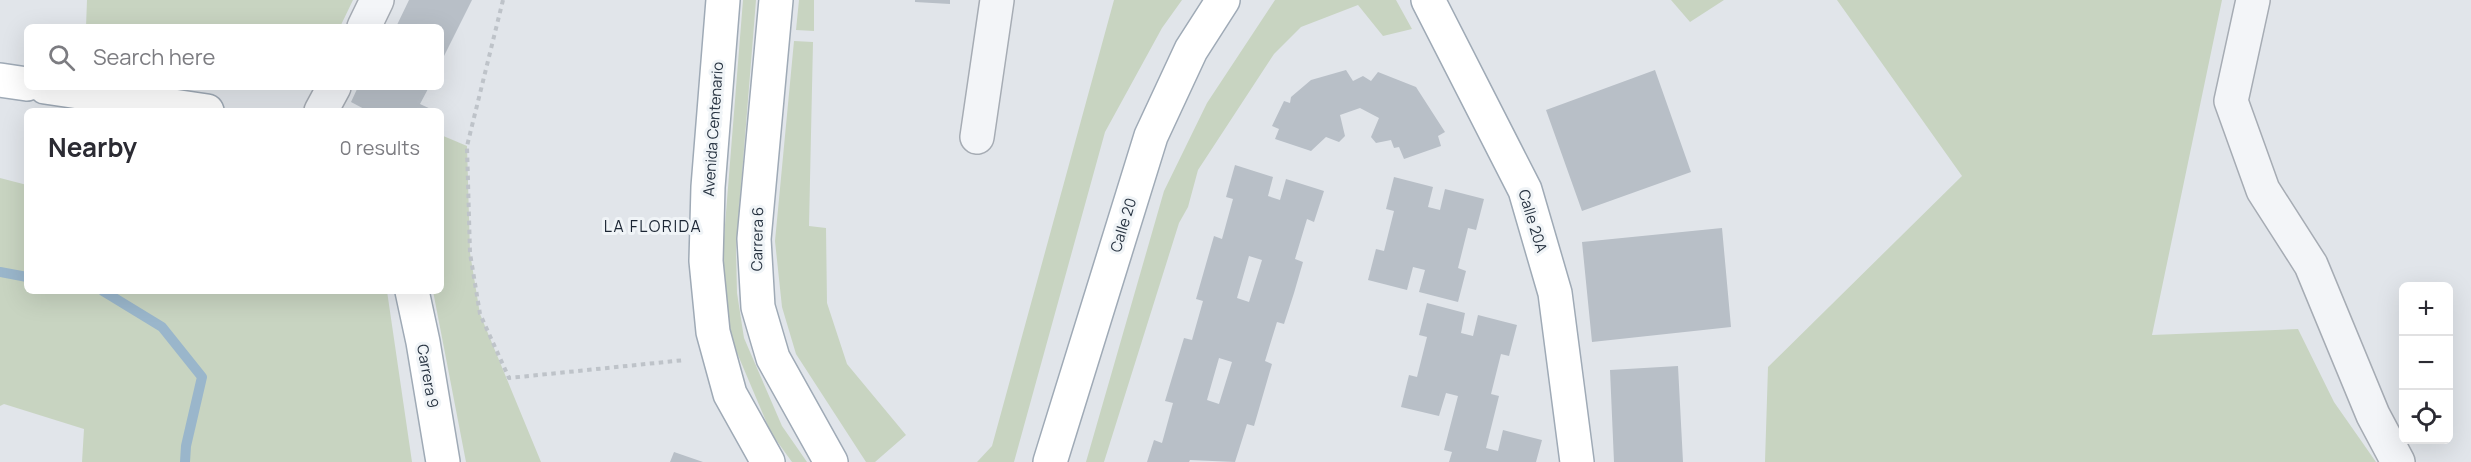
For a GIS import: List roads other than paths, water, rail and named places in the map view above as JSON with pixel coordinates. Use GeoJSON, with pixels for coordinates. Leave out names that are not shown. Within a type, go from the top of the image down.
{"type":"FeatureCollection","features":[{"type":"Feature","properties":{"kind":"main road","name":"Avenida Centenario"},"geometry":{"type":"LineString","coordinates":[[723,0],[708,187],[706,261],[712,332],[730,394],[768,462]]}},
{"type":"Feature","properties":{"kind":"main road","name":"Carrera 6"},"geometry":{"type":"LineString","coordinates":[[776,0],[754,239],[758,307],[772,358],[831,462]]}},
{"type":"Feature","properties":{"kind":"main road","name":"Calle 20"},"geometry":{"type":"LineString","coordinates":[[1050,462],[1151,136],[1191,50],[1223,0]]}},
{"type":"Feature","properties":{"kind":"main road","name":"Calle 20A"},"geometry":{"type":"LineString","coordinates":[[1428,0],[1525,190],[1555,292],[1577,462]]}},
{"type":"Feature","properties":{"kind":"main road"},"geometry":{"type":"LineString","coordinates":[[0,80],[24,84]]}},
{"type":"Feature","properties":{"kind":"main road"},"geometry":{"type":"LineString","coordinates":[[65,90],[187,108]]}},
{"type":"Feature","properties":{"kind":"main road","name":"Carrera 9"},"geometry":{"type":"LineString","coordinates":[[413,294],[423,342],[442,462]]}},
{"type":"Feature","properties":{"kind":"street"},"geometry":{"type":"LineString","coordinates":[[365,24],[377,0]]}},
{"type":"Feature","properties":{"kind":"street"},"geometry":{"type":"LineString","coordinates":[[977,137],[997,0]]}},
{"type":"Feature","properties":{"kind":"street"},"geometry":{"type":"LineString","coordinates":[[2253,0],[2231,101],[2263,190],[2311,265],[2373,415],[2398,462]]}},
{"type":"Feature","properties":{"kind":"street"},"geometry":{"type":"LineString","coordinates":[[323,108],[332,90]]}},
{"type":"Feature","properties":{"kind":"waterway"},"geometry":{"type":"LineString","coordinates":[[0,272],[24,276]]}},
{"type":"Feature","properties":{"kind":"waterway"},"geometry":{"type":"LineString","coordinates":[[108,294],[162,327],[202,377],[186,446],[185,462]]}},
{"type":"Feature","properties":{"kind":"district","name":"LA FLORIDA"},"geometry":{"type":"Point","coordinates":[653,226]}}]}
